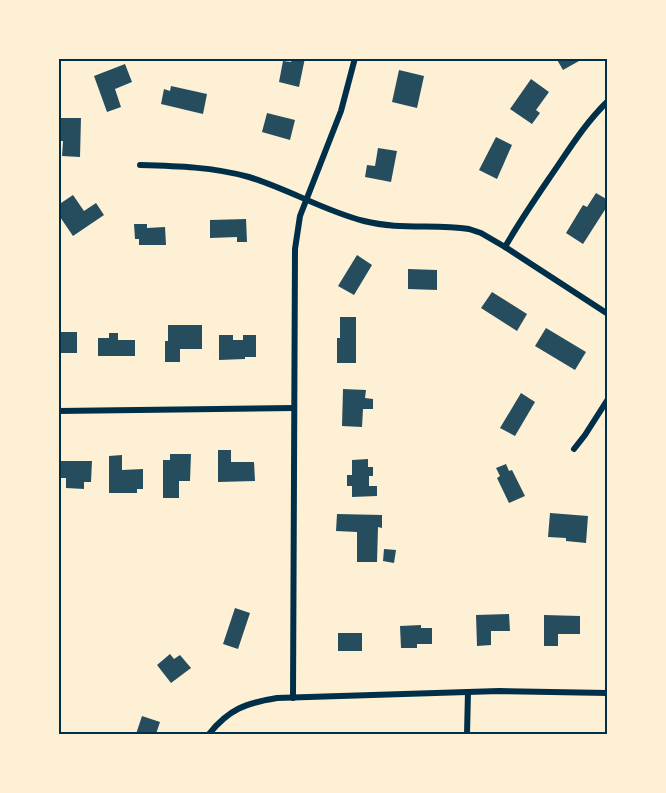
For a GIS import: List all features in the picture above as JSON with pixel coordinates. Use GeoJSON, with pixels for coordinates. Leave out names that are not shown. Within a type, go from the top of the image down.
{"type":"FeatureCollection","features":[{"type":"Feature","properties":{"kind":"street"},"geometry":{"type":"LineString","coordinates":[[293,698],[295,249],[300,216],[341,111],[355,58]]}},
{"type":"Feature","properties":{"kind":"street"},"geometry":{"type":"LineString","coordinates":[[505,248],[529,206],[564,155],[608,101]]}},
{"type":"Feature","properties":{"kind":"street"},"geometry":{"type":"LineString","coordinates":[[140,165],[220,170],[249,177],[363,221],[386,225],[469,229],[481,233],[608,314]]}},
{"type":"Feature","properties":{"kind":"street"},"geometry":{"type":"LineString","coordinates":[[574,449],[608,399]]}},
{"type":"Feature","properties":{"kind":"street"},"geometry":{"type":"LineString","coordinates":[[58,411],[294,408]]}},
{"type":"Feature","properties":{"kind":"street"},"geometry":{"type":"LineString","coordinates":[[209,735],[233,710],[256,702],[293,698],[468,692],[594,691],[608,693]]}},
{"type":"Feature","properties":{"kind":"street"},"geometry":{"type":"LineString","coordinates":[[467,735],[468,692]]}},
{"type":"Feature","properties":{"kind":"building"},"geometry":{"type":"Polygon","coordinates":[[[292,58],[305,58],[299,87],[279,82],[283,61],[291,62],[292,58]]]}},
{"type":"Feature","properties":{"kind":"building"},"geometry":{"type":"Polygon","coordinates":[[[556,58],[577,58],[579,61],[563,70],[556,58]]]}},
{"type":"Feature","properties":{"kind":"building"},"geometry":{"type":"Polygon","coordinates":[[[125,64],[132,82],[115,89],[121,107],[107,112],[94,76],[125,64]]]}},
{"type":"Feature","properties":{"kind":"building"},"geometry":{"type":"Polygon","coordinates":[[[399,70],[424,76],[417,108],[392,102],[399,70]]]}},
{"type":"Feature","properties":{"kind":"building"},"geometry":{"type":"Polygon","coordinates":[[[531,79],[549,92],[536,110],[540,113],[532,124],[510,109],[531,79]]]}},
{"type":"Feature","properties":{"kind":"building"},"geometry":{"type":"Polygon","coordinates":[[[171,86],[207,94],[203,114],[161,104],[164,89],[170,91],[171,86]]]}},
{"type":"Feature","properties":{"kind":"building"},"geometry":{"type":"Polygon","coordinates":[[[267,113],[295,120],[290,140],[262,132],[267,113]]]}},
{"type":"Feature","properties":{"kind":"building"},"geometry":{"type":"Polygon","coordinates":[[[61,118],[81,118],[80,157],[62,156],[63,141],[58,141],[61,118]]]}},
{"type":"Feature","properties":{"kind":"building"},"geometry":{"type":"Polygon","coordinates":[[[496,137],[512,145],[497,179],[479,170],[496,137]]]}},
{"type":"Feature","properties":{"kind":"building"},"geometry":{"type":"Polygon","coordinates":[[[378,148],[397,151],[391,182],[365,177],[367,165],[375,166],[378,148]]]}},
{"type":"Feature","properties":{"kind":"building"},"geometry":{"type":"Polygon","coordinates":[[[596,193],[608,200],[608,205],[583,244],[566,233],[583,205],[587,207],[596,193]]]}},
{"type":"Feature","properties":{"kind":"building"},"geometry":{"type":"Polygon","coordinates":[[[73,195],[84,211],[96,203],[104,215],[73,236],[58,214],[58,205],[73,195]]]}},
{"type":"Feature","properties":{"kind":"building"},"geometry":{"type":"Polygon","coordinates":[[[246,219],[247,242],[237,242],[237,237],[210,238],[210,220],[246,219]]]}},
{"type":"Feature","properties":{"kind":"building"},"geometry":{"type":"Polygon","coordinates":[[[134,224],[147,224],[147,228],[165,227],[166,245],[139,245],[139,239],[135,239],[134,224]]]}},
{"type":"Feature","properties":{"kind":"building"},"geometry":{"type":"Polygon","coordinates":[[[357,255],[372,265],[354,295],[338,286],[357,255]]]}},
{"type":"Feature","properties":{"kind":"building"},"geometry":{"type":"Polygon","coordinates":[[[408,269],[437,270],[437,290],[408,289],[408,269]]]}},
{"type":"Feature","properties":{"kind":"building"},"geometry":{"type":"Polygon","coordinates":[[[492,292],[527,314],[517,331],[481,308],[492,292]]]}},
{"type":"Feature","properties":{"kind":"building"},"geometry":{"type":"Polygon","coordinates":[[[340,317],[356,317],[356,363],[337,363],[340,317]]]}},
{"type":"Feature","properties":{"kind":"building"},"geometry":{"type":"Polygon","coordinates":[[[168,325],[202,325],[202,349],[180,349],[180,362],[165,362],[168,325]]]}},
{"type":"Feature","properties":{"kind":"building"},"geometry":{"type":"Polygon","coordinates":[[[546,328],[586,352],[575,370],[535,346],[546,328]]]}},
{"type":"Feature","properties":{"kind":"building"},"geometry":{"type":"Polygon","coordinates":[[[58,332],[77,332],[77,353],[58,353],[58,332]]]}},
{"type":"Feature","properties":{"kind":"building"},"geometry":{"type":"Polygon","coordinates":[[[109,333],[118,333],[118,340],[135,340],[135,356],[98,356],[98,338],[109,338],[109,333]]]}},
{"type":"Feature","properties":{"kind":"building"},"geometry":{"type":"Polygon","coordinates":[[[219,335],[233,335],[233,340],[243,340],[243,335],[256,335],[256,357],[219,360],[219,335]]]}},
{"type":"Feature","properties":{"kind":"building"},"geometry":{"type":"Polygon","coordinates":[[[343,389],[366,390],[365,398],[373,399],[373,409],[363,409],[362,427],[342,426],[343,389]]]}},
{"type":"Feature","properties":{"kind":"building"},"geometry":{"type":"Polygon","coordinates":[[[521,393],[535,402],[515,436],[500,428],[521,393]]]}},
{"type":"Feature","properties":{"kind":"building"},"geometry":{"type":"Polygon","coordinates":[[[218,450],[231,450],[231,462],[254,462],[255,481],[218,482],[218,450]]]}},
{"type":"Feature","properties":{"kind":"building"},"geometry":{"type":"Polygon","coordinates":[[[170,454],[191,454],[190,481],[179,481],[179,498],[163,498],[163,460],[170,460],[170,454]]]}},
{"type":"Feature","properties":{"kind":"building"},"geometry":{"type":"Polygon","coordinates":[[[122,455],[122,470],[143,469],[143,489],[137,489],[137,493],[109,493],[109,456],[122,455]]]}},
{"type":"Feature","properties":{"kind":"building"},"geometry":{"type":"Polygon","coordinates":[[[368,459],[368,467],[373,467],[373,476],[369,476],[369,486],[377,486],[377,496],[352,497],[352,486],[347,486],[347,475],[352,475],[352,460],[368,459]]]}},
{"type":"Feature","properties":{"kind":"building"},"geometry":{"type":"Polygon","coordinates":[[[58,461],[92,461],[91,482],[84,482],[84,489],[66,488],[66,478],[58,478],[58,461]]]}},
{"type":"Feature","properties":{"kind":"building"},"geometry":{"type":"Polygon","coordinates":[[[506,464],[509,471],[512,470],[525,496],[509,503],[497,478],[500,476],[496,468],[506,464]]]}},
{"type":"Feature","properties":{"kind":"building"},"geometry":{"type":"Polygon","coordinates":[[[550,513],[588,516],[586,543],[566,541],[566,538],[548,537],[550,513]]]}},
{"type":"Feature","properties":{"kind":"building"},"geometry":{"type":"Polygon","coordinates":[[[337,514],[382,515],[382,528],[378,527],[377,562],[357,562],[357,532],[336,531],[337,514]]]}},
{"type":"Feature","properties":{"kind":"building"},"geometry":{"type":"Polygon","coordinates":[[[384,549],[396,550],[394,563],[383,561],[384,549]]]}},
{"type":"Feature","properties":{"kind":"building"},"geometry":{"type":"Polygon","coordinates":[[[235,608],[250,613],[238,649],[223,644],[235,608]]]}},
{"type":"Feature","properties":{"kind":"building"},"geometry":{"type":"Polygon","coordinates":[[[509,614],[510,631],[491,631],[491,645],[477,646],[476,615],[509,614]]]}},
{"type":"Feature","properties":{"kind":"building"},"geometry":{"type":"Polygon","coordinates":[[[544,615],[580,616],[580,634],[558,634],[558,646],[544,646],[544,615]]]}},
{"type":"Feature","properties":{"kind":"building"},"geometry":{"type":"Polygon","coordinates":[[[421,625],[421,628],[432,628],[432,644],[417,644],[417,648],[401,648],[400,626],[421,625]]]}},
{"type":"Feature","properties":{"kind":"building"},"geometry":{"type":"Polygon","coordinates":[[[338,633],[362,633],[362,651],[338,651],[338,633]]]}},
{"type":"Feature","properties":{"kind":"building"},"geometry":{"type":"Polygon","coordinates":[[[170,654],[174,659],[180,655],[191,668],[171,683],[157,665],[170,654]]]}},
{"type":"Feature","properties":{"kind":"building"},"geometry":{"type":"Polygon","coordinates":[[[142,716],[160,722],[156,734],[136,734],[142,716]]]}}]}
